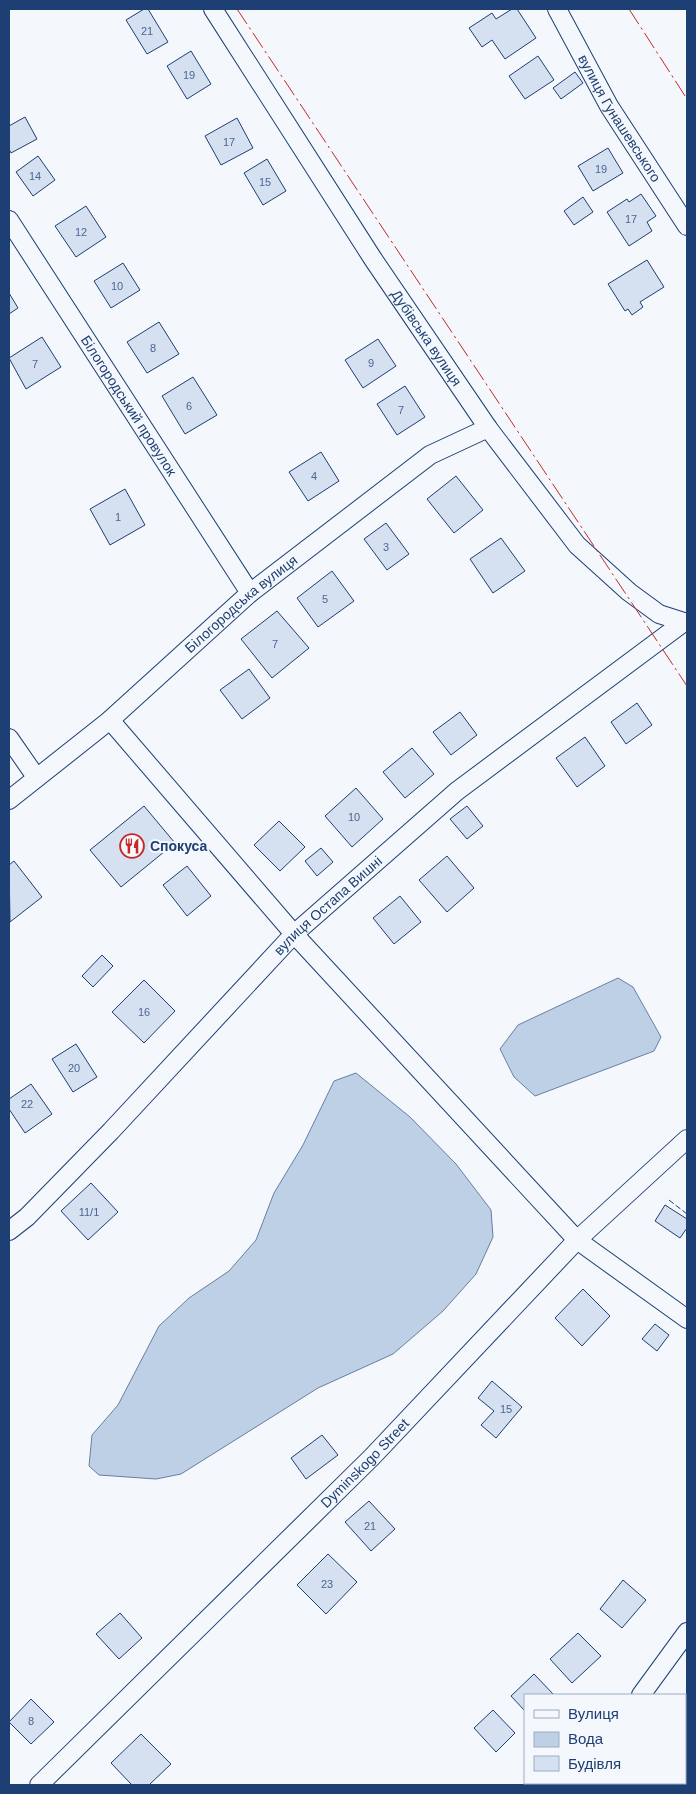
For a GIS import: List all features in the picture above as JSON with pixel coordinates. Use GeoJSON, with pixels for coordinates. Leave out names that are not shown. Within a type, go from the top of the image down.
{"type":"FeatureCollection","features":[{"type":"Feature","properties":{"kind":"street","name":"Дубівська вулиця"},"geometry":{"type":"LineString","coordinates":[[213,9],[373,259],[488,428],[577,545],[629,592],[659,614],[686,623]]}},
{"type":"Feature","properties":{"kind":"street","name":"вулиця Гунашевського"},"geometry":{"type":"LineString","coordinates":[[557,9],[609,106],[687,226]]}},
{"type":"Feature","properties":{"kind":"street","name":"Білогородський провулок"},"geometry":{"type":"LineString","coordinates":[[9,220],[250,593]]}},
{"type":"Feature","properties":{"kind":"street","name":"Білогородська вулиця"},"geometry":{"type":"LineString","coordinates":[[9,800],[110,720],[250,593],[430,455],[488,428]]}},
{"type":"Feature","properties":{"kind":"street","name":"вулиця Остапа Вишні"},"geometry":{"type":"LineString","coordinates":[[9,1231],[27,1217],[111,1131],[294,934],[457,791],[686,623]]}},
{"type":"Feature","properties":{"kind":"street"},"geometry":{"type":"LineString","coordinates":[[110,720],[294,934],[577,1240],[687,1318]]}},
{"type":"Feature","properties":{"kind":"street"},"geometry":{"type":"LineString","coordinates":[[9,738],[36,777]]}},
{"type":"Feature","properties":{"kind":"street","name":"Dyminskogo Street"},"geometry":{"type":"LineString","coordinates":[[38,1785],[372,1458],[577,1240],[687,1138]]}},
{"type":"Feature","properties":{"kind":"street"},"geometry":{"type":"LineString","coordinates":[[642,1694],[687,1632]]}},
{"type":"Feature","properties":{"kind":"water"},"geometry":{"type":"Polygon","coordinates":[[[618,978],[633,987],[661,1037],[654,1051],[535,1096],[514,1077],[500,1049],[518,1025],[618,978]]]}},
{"type":"Feature","properties":{"kind":"water"},"geometry":{"type":"Polygon","coordinates":[[[356,1073],[410,1117],[456,1164],[491,1210],[493,1237],[476,1274],[443,1311],[393,1354],[318,1388],[181,1474],[156,1479],[99,1475],[89,1466],[92,1435],[118,1405],[159,1326],[189,1298],[229,1271],[256,1240],[274,1193],[303,1145],[334,1081],[356,1073]]]}},
{"type":"Feature","properties":{"kind":"building"},"geometry":{"type":"Polygon","coordinates":[[[144,9],[148,9],[168,42],[147,54],[126,20],[144,9]]]}},
{"type":"Feature","properties":{"kind":"building"},"geometry":{"type":"Polygon","coordinates":[[[512,9],[517,9],[536,38],[505,59],[492,40],[482,47],[469,28],[492,13],[496,19],[512,9]]]}},
{"type":"Feature","properties":{"kind":"building"},"geometry":{"type":"Polygon","coordinates":[[[191,51],[211,84],[187,99],[167,66],[191,51]]]}},
{"type":"Feature","properties":{"kind":"building"},"geometry":{"type":"Polygon","coordinates":[[[538,56],[554,80],[525,99],[509,76],[538,56]]]}},
{"type":"Feature","properties":{"kind":"building"},"geometry":{"type":"Polygon","coordinates":[[[575,72],[583,83],[561,99],[553,88],[575,72]]]}},
{"type":"Feature","properties":{"kind":"building"},"geometry":{"type":"Polygon","coordinates":[[[25,117],[37,139],[11,153],[9,149],[9,126],[25,117]]]}},
{"type":"Feature","properties":{"kind":"building"},"geometry":{"type":"Polygon","coordinates":[[[237,118],[253,148],[221,165],[205,136],[237,118]]]}},
{"type":"Feature","properties":{"kind":"building"},"geometry":{"type":"Polygon","coordinates":[[[608,148],[623,173],[593,191],[578,166],[608,148]]]}},
{"type":"Feature","properties":{"kind":"building"},"geometry":{"type":"Polygon","coordinates":[[[38,156],[55,180],[33,196],[16,172],[38,156]]]}},
{"type":"Feature","properties":{"kind":"building"},"geometry":{"type":"Polygon","coordinates":[[[267,159],[286,191],[263,205],[244,173],[267,159]]]}},
{"type":"Feature","properties":{"kind":"building"},"geometry":{"type":"Polygon","coordinates":[[[641,194],[656,216],[647,222],[652,231],[629,246],[607,212],[627,199],[629,202],[641,194]]]}},
{"type":"Feature","properties":{"kind":"building"},"geometry":{"type":"Polygon","coordinates":[[[583,197],[593,212],[574,225],[564,211],[583,197]]]}},
{"type":"Feature","properties":{"kind":"building"},"geometry":{"type":"Polygon","coordinates":[[[86,206],[106,237],[76,257],[55,226],[86,206]]]}},
{"type":"Feature","properties":{"kind":"building"},"geometry":{"type":"Polygon","coordinates":[[[647,260],[664,287],[640,302],[643,307],[632,315],[628,309],[625,311],[608,284],[647,260]]]}},
{"type":"Feature","properties":{"kind":"building"},"geometry":{"type":"Polygon","coordinates":[[[123,263],[140,290],[111,308],[94,281],[123,263]]]}},
{"type":"Feature","properties":{"kind":"building"},"geometry":{"type":"Polygon","coordinates":[[[9,293],[18,308],[9,314],[9,293]]]}},
{"type":"Feature","properties":{"kind":"building"},"geometry":{"type":"Polygon","coordinates":[[[159,322],[179,354],[147,373],[127,342],[159,322]]]}},
{"type":"Feature","properties":{"kind":"building"},"geometry":{"type":"Polygon","coordinates":[[[42,337],[61,367],[26,389],[9,358],[42,337]]]}},
{"type":"Feature","properties":{"kind":"building"},"geometry":{"type":"Polygon","coordinates":[[[378,339],[396,366],[363,388],[345,360],[378,339]]]}},
{"type":"Feature","properties":{"kind":"building"},"geometry":{"type":"Polygon","coordinates":[[[193,377],[217,415],[185,434],[162,396],[193,377]]]}},
{"type":"Feature","properties":{"kind":"building"},"geometry":{"type":"Polygon","coordinates":[[[405,386],[425,417],[397,435],[377,404],[405,386]]]}},
{"type":"Feature","properties":{"kind":"building"},"geometry":{"type":"Polygon","coordinates":[[[321,452],[339,481],[308,501],[289,472],[321,452]]]}},
{"type":"Feature","properties":{"kind":"building"},"geometry":{"type":"Polygon","coordinates":[[[456,476],[483,510],[454,533],[427,499],[456,476]]]}},
{"type":"Feature","properties":{"kind":"building"},"geometry":{"type":"Polygon","coordinates":[[[125,489],[145,525],[110,545],[90,509],[125,489]]]}},
{"type":"Feature","properties":{"kind":"building"},"geometry":{"type":"Polygon","coordinates":[[[386,523],[409,554],[387,570],[364,539],[386,523]]]}},
{"type":"Feature","properties":{"kind":"building"},"geometry":{"type":"Polygon","coordinates":[[[501,538],[525,571],[493,593],[470,559],[501,538]]]}},
{"type":"Feature","properties":{"kind":"building"},"geometry":{"type":"Polygon","coordinates":[[[332,571],[354,601],[318,627],[297,598],[332,571]]]}},
{"type":"Feature","properties":{"kind":"building"},"geometry":{"type":"Polygon","coordinates":[[[277,611],[309,648],[272,678],[241,639],[277,611]]]}},
{"type":"Feature","properties":{"kind":"building"},"geometry":{"type":"Polygon","coordinates":[[[249,669],[270,698],[242,719],[220,690],[249,669]]]}},
{"type":"Feature","properties":{"kind":"building"},"geometry":{"type":"Polygon","coordinates":[[[637,703],[652,725],[626,744],[611,722],[637,703]]]}},
{"type":"Feature","properties":{"kind":"building"},"geometry":{"type":"Polygon","coordinates":[[[460,712],[477,735],[451,755],[433,732],[460,712]]]}},
{"type":"Feature","properties":{"kind":"building"},"geometry":{"type":"Polygon","coordinates":[[[585,737],[605,766],[577,787],[556,758],[585,737]]]}},
{"type":"Feature","properties":{"kind":"building"},"geometry":{"type":"Polygon","coordinates":[[[412,748],[434,774],[405,798],[383,772],[412,748]]]}},
{"type":"Feature","properties":{"kind":"building"},"geometry":{"type":"Polygon","coordinates":[[[356,788],[383,819],[352,847],[325,816],[356,788]]]}},
{"type":"Feature","properties":{"kind":"building"},"geometry":{"type":"Polygon","coordinates":[[[144,806],[175,843],[121,887],[90,850],[144,806]]]}},
{"type":"Feature","properties":{"kind":"building"},"geometry":{"type":"Polygon","coordinates":[[[467,806],[483,826],[467,839],[450,819],[467,806]]]}},
{"type":"Feature","properties":{"kind":"building"},"geometry":{"type":"Polygon","coordinates":[[[279,821],[305,847],[280,871],[254,845],[279,821]]]}},
{"type":"Feature","properties":{"kind":"building"},"geometry":{"type":"Polygon","coordinates":[[[321,848],[333,862],[317,876],[305,861],[321,848]]]}},
{"type":"Feature","properties":{"kind":"building"},"geometry":{"type":"Polygon","coordinates":[[[447,856],[474,888],[447,912],[419,880],[447,856]]]}},
{"type":"Feature","properties":{"kind":"building"},"geometry":{"type":"Polygon","coordinates":[[[14,861],[42,897],[10,922],[9,865],[14,861]]]}},
{"type":"Feature","properties":{"kind":"building"},"geometry":{"type":"Polygon","coordinates":[[[187,866],[211,896],[187,916],[163,885],[187,866]]]}},
{"type":"Feature","properties":{"kind":"building"},"geometry":{"type":"Polygon","coordinates":[[[400,896],[421,922],[394,944],[373,918],[400,896]]]}},
{"type":"Feature","properties":{"kind":"building"},"geometry":{"type":"Polygon","coordinates":[[[102,955],[113,966],[93,987],[82,976],[102,955]]]}},
{"type":"Feature","properties":{"kind":"building"},"geometry":{"type":"Polygon","coordinates":[[[144,980],[175,1011],[144,1043],[112,1012],[144,980]]]}},
{"type":"Feature","properties":{"kind":"building"},"geometry":{"type":"Polygon","coordinates":[[[76,1044],[97,1077],[73,1092],[52,1059],[76,1044]]]}},
{"type":"Feature","properties":{"kind":"building"},"geometry":{"type":"Polygon","coordinates":[[[31,1084],[52,1114],[25,1133],[9,1109],[9,1099],[31,1084]]]}},
{"type":"Feature","properties":{"kind":"building"},"geometry":{"type":"Polygon","coordinates":[[[91,1183],[118,1212],[88,1240],[61,1211],[91,1183]]]}},
{"type":"Feature","properties":{"kind":"building"},"geometry":{"type":"Polygon","coordinates":[[[665,1205],[687,1219],[687,1228],[680,1238],[655,1221],[665,1205]]]}},
{"type":"Feature","properties":{"kind":"building"},"geometry":{"type":"Polygon","coordinates":[[[583,1289],[610,1316],[582,1346],[555,1318],[583,1289]]]}},
{"type":"Feature","properties":{"kind":"building"},"geometry":{"type":"Polygon","coordinates":[[[655,1324],[669,1335],[657,1351],[642,1339],[655,1324]]]}},
{"type":"Feature","properties":{"kind":"building"},"geometry":{"type":"Polygon","coordinates":[[[492,1381],[522,1407],[496,1438],[481,1425],[494,1411],[478,1398],[492,1381]]]}},
{"type":"Feature","properties":{"kind":"building"},"geometry":{"type":"Polygon","coordinates":[[[322,1435],[338,1455],[306,1479],[291,1458],[322,1435]]]}},
{"type":"Feature","properties":{"kind":"building"},"geometry":{"type":"Polygon","coordinates":[[[369,1501],[395,1529],[371,1551],[345,1522],[369,1501]]]}},
{"type":"Feature","properties":{"kind":"building"},"geometry":{"type":"Polygon","coordinates":[[[328,1554],[357,1582],[326,1614],[297,1585],[328,1554]]]}},
{"type":"Feature","properties":{"kind":"building"},"geometry":{"type":"Polygon","coordinates":[[[623,1580],[646,1600],[622,1628],[600,1609],[623,1580]]]}},
{"type":"Feature","properties":{"kind":"building"},"geometry":{"type":"Polygon","coordinates":[[[120,1613],[142,1638],[119,1659],[96,1634],[120,1613]]]}},
{"type":"Feature","properties":{"kind":"building"},"geometry":{"type":"Polygon","coordinates":[[[578,1633],[601,1656],[572,1683],[550,1659],[578,1633]]]}},
{"type":"Feature","properties":{"kind":"building"},"geometry":{"type":"Polygon","coordinates":[[[534,1674],[553,1694],[524,1694],[524,1710],[511,1696],[534,1674]]]}},
{"type":"Feature","properties":{"kind":"building"},"geometry":{"type":"Polygon","coordinates":[[[31,1699],[54,1722],[31,1744],[9,1722],[31,1699]]]}},
{"type":"Feature","properties":{"kind":"building"},"geometry":{"type":"Polygon","coordinates":[[[493,1710],[515,1733],[496,1752],[474,1728],[493,1710]]]}},
{"type":"Feature","properties":{"kind":"building"},"geometry":{"type":"Polygon","coordinates":[[[141,1734],[171,1764],[149,1785],[132,1785],[111,1763],[141,1734]]]}},
{"type":"Feature","properties":{"kind":"fence"},"geometry":{"type":"LineString","coordinates":[[669,1200],[687,1214]]}},
{"type":"Feature","properties":{"kind":"power"},"geometry":{"type":"LineString","coordinates":[[237,9],[687,686]]}},
{"type":"Feature","properties":{"kind":"power"},"geometry":{"type":"LineString","coordinates":[[629,9],[687,99]]}},
{"type":"Feature","properties":{"kind":"place","name":"Спокуса"},"geometry":{"type":"Point","coordinates":[132,846]}}]}
